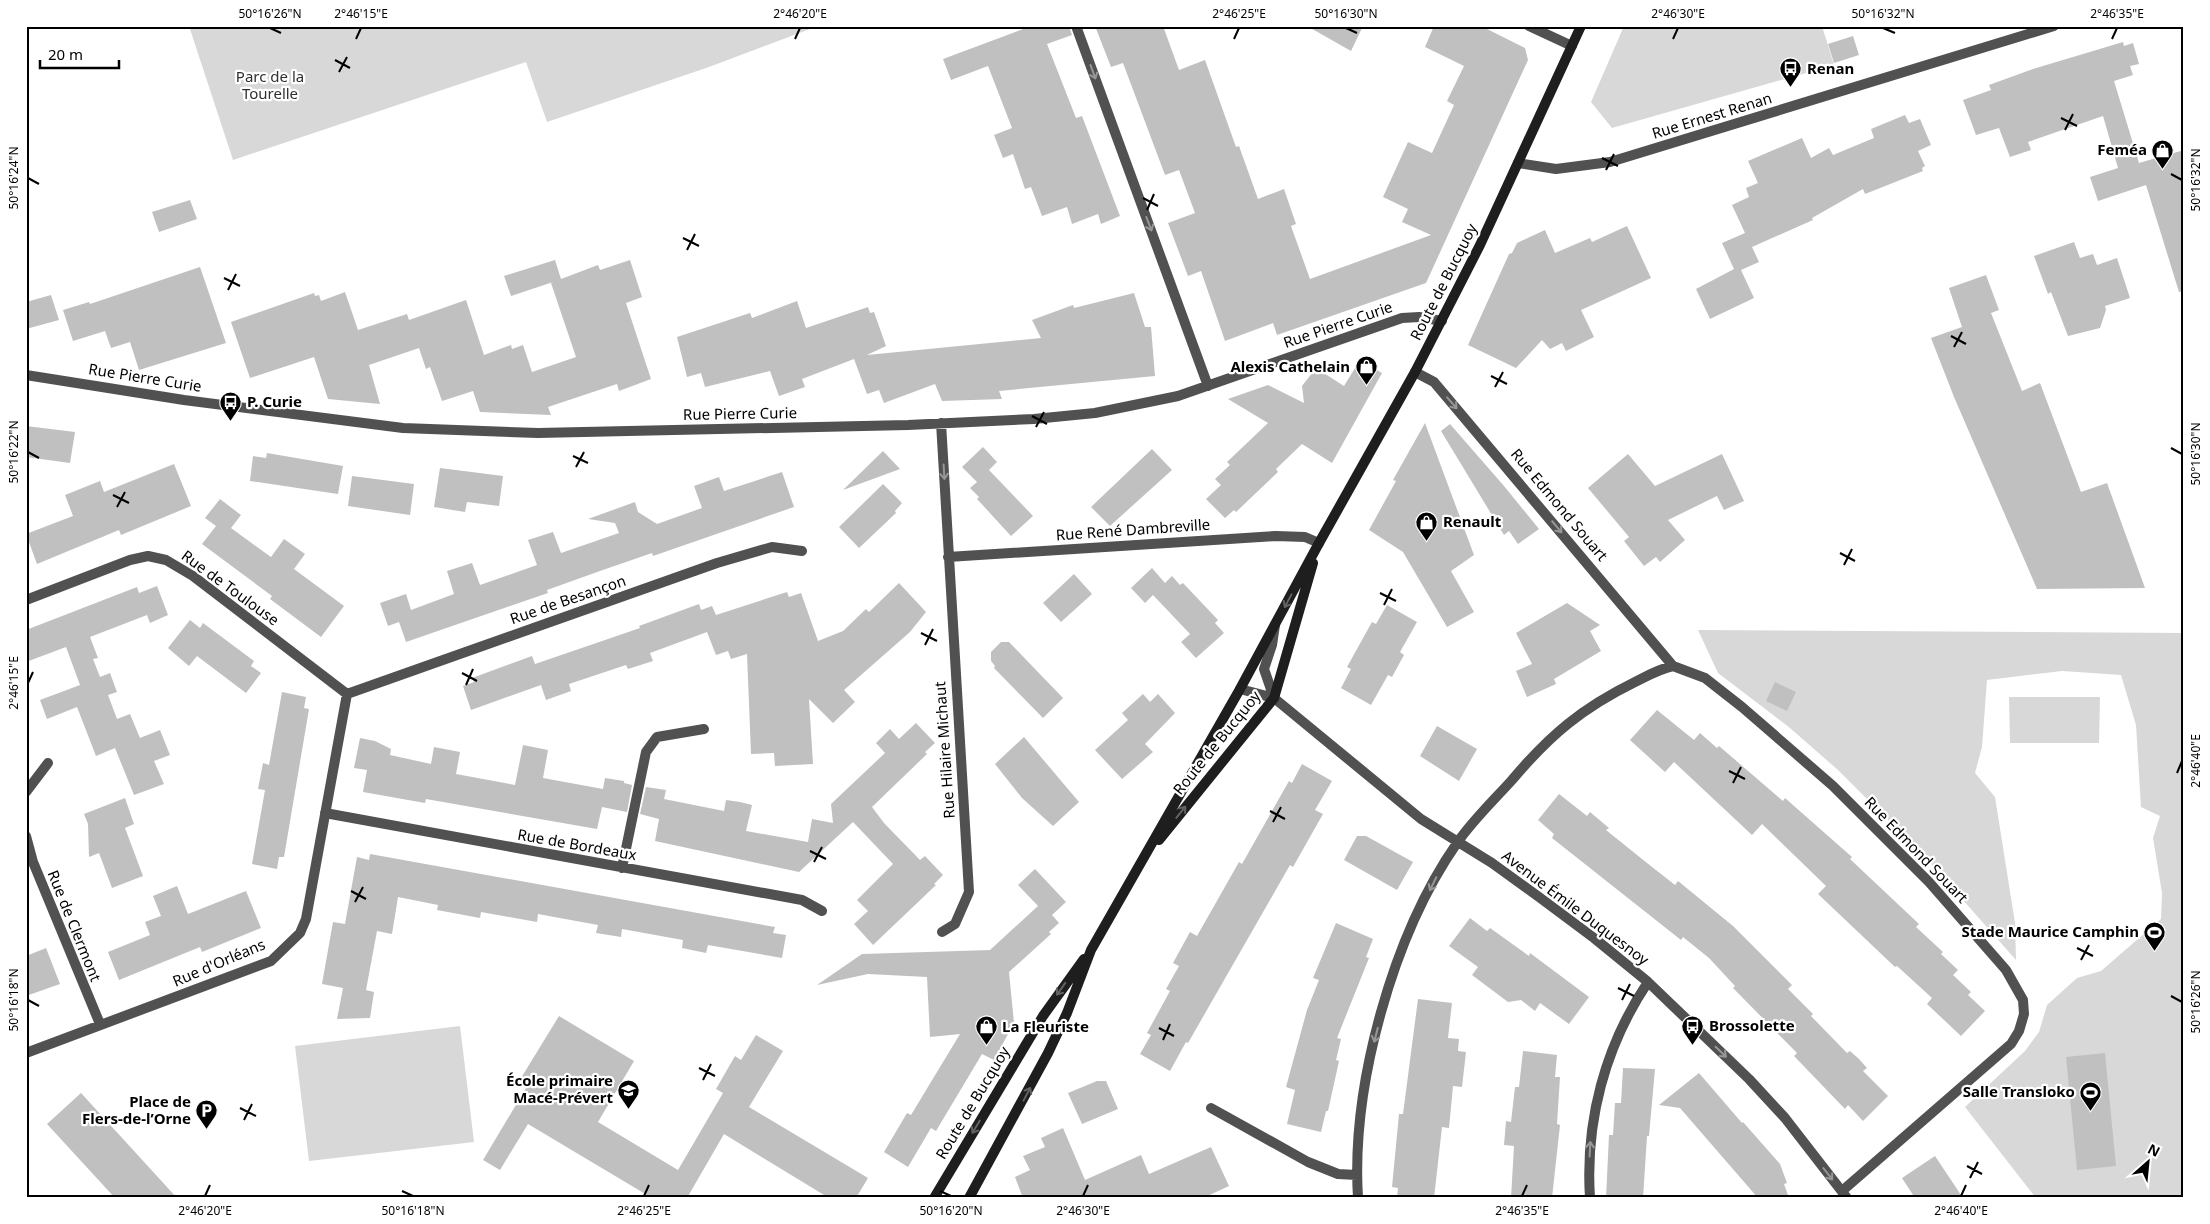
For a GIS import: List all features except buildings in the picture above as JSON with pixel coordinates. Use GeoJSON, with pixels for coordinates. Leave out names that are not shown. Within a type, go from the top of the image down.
{"type":"FeatureCollection","features":[{"type":"Feature","properties":{"kind":"main road","name":"Route de Bucquoy"},"geometry":{"type":"LineString","coordinates":[[934,1198],[1043,1016],[1091,950],[1240,689],[1415,372],[1442,321],[1518,163],[1581,26]]}},
{"type":"Feature","properties":{"kind":"main road","name":"Route de Bucquoy"},"geometry":{"type":"LineString","coordinates":[[1139,864],[1274,698],[1319,543]]}},
{"type":"Feature","properties":{"kind":"main road","name":"Route de Bucquoy"},"geometry":{"type":"LineString","coordinates":[[969,1198],[1048,1053],[1067,1013],[1091,950]]}},
{"type":"Feature","properties":{"kind":"street"},"geometry":{"type":"LineString","coordinates":[[1076,26],[1208,386]]}},
{"type":"Feature","properties":{"kind":"street"},"geometry":{"type":"LineString","coordinates":[[1529,26],[1572,46]]}},
{"type":"Feature","properties":{"kind":"street","name":"Rue Ernest Renan"},"geometry":{"type":"LineString","coordinates":[[1518,163],[1556,169],[1610,162],[2054,26]]}},
{"type":"Feature","properties":{"kind":"street","name":"Rue Pierre Curie"},"geometry":{"type":"LineString","coordinates":[[26,374],[184,400],[403,428],[538,433],[941,423],[1034,419],[1095,412],[1159,401],[1208,386],[1402,318],[1419,317],[1442,321]]}},
{"type":"Feature","properties":{"kind":"street","name":"Rue Edmond Souart"},"geometry":{"type":"LineString","coordinates":[[1415,372],[1434,382],[1673,666],[1705,678],[1742,707],[1833,786],[1930,882],[2006,970],[2023,1000],[2024,1014],[2019,1032],[2011,1044],[1844,1195]]}},
{"type":"Feature","properties":{"kind":"street","name":"Rue Hilaire Michaut"},"geometry":{"type":"LineString","coordinates":[[941,423],[968,892],[954,924],[942,932]]}},
{"type":"Feature","properties":{"kind":"street","name":"Rue René Dambreville"},"geometry":{"type":"LineString","coordinates":[[948,557],[1276,536],[1305,538],[1319,543]]}},
{"type":"Feature","properties":{"kind":"street","name":"Rue de Besançon"},"geometry":{"type":"LineString","coordinates":[[346,694],[717,563],[772,547],[802,552]]}},
{"type":"Feature","properties":{"kind":"street","name":"Rue de Toulouse"},"geometry":{"type":"LineString","coordinates":[[26,600],[130,560],[148,556],[166,560],[193,576],[346,694]]}},
{"type":"Feature","properties":{"kind":"street"},"geometry":{"type":"LineString","coordinates":[[1274,698],[1264,669],[1272,645],[1275,625]]}},
{"type":"Feature","properties":{"kind":"street"},"geometry":{"type":"LineString","coordinates":[[1358,1198],[1356,1175],[1366,1075],[1384,1001],[1418,914],[1440,871],[1458,842],[1538,749],[1578,714],[1624,688],[1673,666]]}},
{"type":"Feature","properties":{"kind":"street"},"geometry":{"type":"LineString","coordinates":[[1240,689],[1274,698]]}},
{"type":"Feature","properties":{"kind":"street","name":"Rue d'Orléans"},"geometry":{"type":"LineString","coordinates":[[26,1053],[100,1024],[202,989],[271,961],[300,932],[306,919],[346,694]]}},
{"type":"Feature","properties":{"kind":"street","name":"Avenue Émile Duquesnoy"},"geometry":{"type":"LineString","coordinates":[[1274,698],[1421,819],[1458,842],[1594,938],[1648,982],[1761,1092],[1785,1118],[1844,1195]]}},
{"type":"Feature","properties":{"kind":"street"},"geometry":{"type":"LineString","coordinates":[[622,868],[646,752],[657,736],[704,729]]}},
{"type":"Feature","properties":{"kind":"street"},"geometry":{"type":"LineString","coordinates":[[26,792],[48,763]]}},
{"type":"Feature","properties":{"kind":"street","name":"Rue de Bordeaux"},"geometry":{"type":"LineString","coordinates":[[325,813],[802,900],[822,911]]}},
{"type":"Feature","properties":{"kind":"street","name":"Rue de Clermont"},"geometry":{"type":"LineString","coordinates":[[26,836],[33,862],[100,1024]]}},
{"type":"Feature","properties":{"kind":"street"},"geometry":{"type":"LineString","coordinates":[[1590,1198],[1591,1130],[1602,1076],[1632,1007],[1648,982]]}},
{"type":"Feature","properties":{"kind":"street"},"geometry":{"type":"LineString","coordinates":[[1211,1108],[1308,1162],[1338,1174],[1356,1175]]}},
{"type":"Feature","properties":{"kind":"green space","name":"Parc de la Tourelle"},"geometry":{"type":"Polygon","coordinates":[[[189,26],[818,26],[709,67],[547,122],[526,62],[233,160],[189,26]]]}},
{"type":"Feature","properties":{"kind":"green space"},"geometry":{"type":"Polygon","coordinates":[[[1624,26],[1822,26],[1834,65],[1612,128],[1591,102],[1624,26]]]}},
{"type":"Feature","properties":{"kind":"green space"},"geometry":{"type":"Polygon","coordinates":[[[1698,630],[2184,633],[2184,1198],[2036,1198],[1965,1107],[2025,1051],[2039,1032],[2047,1005],[2077,978],[2101,971],[2161,919],[2162,893],[2153,838],[2160,816],[2141,807],[2136,725],[2121,675],[2062,671],[1987,680],[1982,747],[1975,773],[1995,797],[2015,923],[2016,960],[1924,856],[1838,770],[1790,728],[1718,673],[1698,630]]]}},
{"type":"Feature","properties":{"kind":"green space"},"geometry":{"type":"Polygon","coordinates":[[[2009,697],[2100,697],[2099,743],[2010,743],[2009,697]]]}},
{"type":"Feature","properties":{"kind":"green space"},"geometry":{"type":"Polygon","coordinates":[[[460,1026],[474,1142],[309,1161],[295,1046],[460,1026]]]}},
{"type":"Feature","properties":{"kind":"place","name":"Renan"},"geometry":{"type":"Point","coordinates":[1791,88]}},
{"type":"Feature","properties":{"kind":"place","name":"Feméa"},"geometry":{"type":"Point","coordinates":[2163,169]}},
{"type":"Feature","properties":{"kind":"place","name":"Alexis Cathelain"},"geometry":{"type":"Point","coordinates":[1366,386]}},
{"type":"Feature","properties":{"kind":"place","name":"P. Curie"},"geometry":{"type":"Point","coordinates":[231,421]}},
{"type":"Feature","properties":{"kind":"place","name":"Renault"},"geometry":{"type":"Point","coordinates":[1427,541]}},
{"type":"Feature","properties":{"kind":"place","name":"Stade Maurice Camphin"},"geometry":{"type":"Point","coordinates":[2155,951]}},
{"type":"Feature","properties":{"kind":"place","name":"Brossolette"},"geometry":{"type":"Point","coordinates":[1693,1045]}},
{"type":"Feature","properties":{"kind":"place","name":"La Fleuriste"},"geometry":{"type":"Point","coordinates":[986,1046]}},
{"type":"Feature","properties":{"kind":"place","name":"École primaire Macé-Prévert"},"geometry":{"type":"Point","coordinates":[629,1109]}},
{"type":"Feature","properties":{"kind":"place","name":"Salle Transloko"},"geometry":{"type":"Point","coordinates":[2091,1111]}},
{"type":"Feature","properties":{"kind":"place","name":"Place de Flers-de-l’Orne"},"geometry":{"type":"Point","coordinates":[207,1130]}}]}
